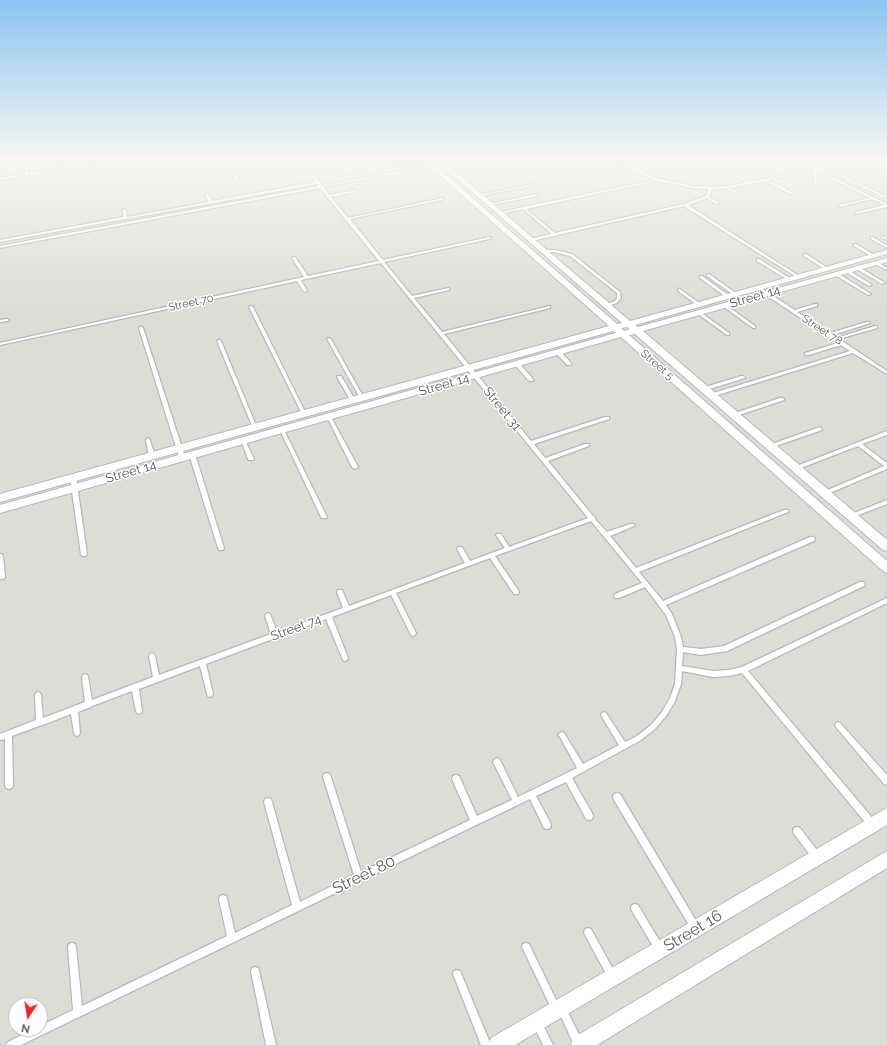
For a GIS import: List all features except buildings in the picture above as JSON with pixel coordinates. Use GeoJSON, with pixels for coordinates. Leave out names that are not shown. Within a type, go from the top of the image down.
{"type":"FeatureCollection","features":[{"type":"Feature","properties":{"kind":"street","name":"Street 5"},"geometry":{"type":"LineString","coordinates":[[488,210],[615,328],[887,568]]}},
{"type":"Feature","properties":{"kind":"street","name":"Street 5"},"geometry":{"type":"LineString","coordinates":[[496,210],[887,547]]}},
{"type":"Feature","properties":{"kind":"street","name":"Street 14"},"geometry":{"type":"LineString","coordinates":[[729,299],[767,294],[858,268],[887,252]]}},
{"type":"Feature","properties":{"kind":"street","name":"Street 14"},"geometry":{"type":"LineString","coordinates":[[0,498],[152,456],[180,453],[192,454],[282,430],[636,330],[758,288],[793,278],[875,259],[887,260]]}},
{"type":"Feature","properties":{"kind":"street","name":"Street 14"},"geometry":{"type":"LineString","coordinates":[[0,509],[74,488],[255,428],[628,324],[699,309]]}},
{"type":"Feature","properties":{"kind":"street","name":"Street 16"},"geometry":{"type":"LineString","coordinates":[[498,1045],[887,816]]}},
{"type":"Feature","properties":{"kind":"street"},"geometry":{"type":"LineString","coordinates":[[580,1045],[887,859]]}},
{"type":"Feature","properties":{"kind":"lane"},"geometry":{"type":"LineString","coordinates":[[124,210],[126,218]]}},
{"type":"Feature","properties":{"kind":"lane"},"geometry":{"type":"LineString","coordinates":[[0,242],[170,210]]}},
{"type":"Feature","properties":{"kind":"lane"},"geometry":{"type":"LineString","coordinates":[[0,247],[192,210]]}},
{"type":"Feature","properties":{"kind":"lane","name":"Street 31"},"geometry":{"type":"LineString","coordinates":[[340,210],[662,604],[674,625],[680,649],[680,668]]}},
{"type":"Feature","properties":{"kind":"lane"},"geometry":{"type":"LineString","coordinates":[[347,218],[388,210]]}},
{"type":"Feature","properties":{"kind":"lane"},"geometry":{"type":"LineString","coordinates":[[500,213],[515,210]]}},
{"type":"Feature","properties":{"kind":"lane"},"geometry":{"type":"LineString","coordinates":[[525,210],[554,234]]}},
{"type":"Feature","properties":{"kind":"lane"},"geometry":{"type":"LineString","coordinates":[[531,240],[663,210]]}},
{"type":"Feature","properties":{"kind":"lane"},"geometry":{"type":"LineString","coordinates":[[692,210],[793,278]]}},
{"type":"Feature","properties":{"kind":"lane"},"geometry":{"type":"LineString","coordinates":[[857,213],[869,210]]}},
{"type":"Feature","properties":{"kind":"lane"},"geometry":{"type":"LineString","coordinates":[[883,237],[887,240]]}},
{"type":"Feature","properties":{"kind":"lane","name":"Street 70"},"geometry":{"type":"LineString","coordinates":[[0,344],[489,238]]}},
{"type":"Feature","properties":{"kind":"lane"},"geometry":{"type":"LineString","coordinates":[[872,238],[887,246]]}},
{"type":"Feature","properties":{"kind":"lane"},"geometry":{"type":"LineString","coordinates":[[855,245],[887,269]]}},
{"type":"Feature","properties":{"kind":"lane"},"geometry":{"type":"LineString","coordinates":[[545,252],[555,251],[571,255],[619,293],[619,298],[616,302],[607,305]]}},
{"type":"Feature","properties":{"kind":"lane"},"geometry":{"type":"LineString","coordinates":[[805,255],[827,269]]}},
{"type":"Feature","properties":{"kind":"lane"},"geometry":{"type":"LineString","coordinates":[[294,258],[307,278]]}},
{"type":"Feature","properties":{"kind":"lane"},"geometry":{"type":"LineString","coordinates":[[758,260],[793,278]]}},
{"type":"Feature","properties":{"kind":"lane"},"geometry":{"type":"LineString","coordinates":[[858,268],[883,283]]}},
{"type":"Feature","properties":{"kind":"lane"},"geometry":{"type":"LineString","coordinates":[[847,271],[870,285]]}},
{"type":"Feature","properties":{"kind":"lane"},"geometry":{"type":"LineString","coordinates":[[836,274],[869,294]]}},
{"type":"Feature","properties":{"kind":"lane"},"geometry":{"type":"LineString","coordinates":[[708,275],[754,327]]}},
{"type":"Feature","properties":{"kind":"lane"},"geometry":{"type":"LineString","coordinates":[[701,277],[729,299]]}},
{"type":"Feature","properties":{"kind":"lane"},"geometry":{"type":"LineString","coordinates":[[299,280],[305,290]]}},
{"type":"Feature","properties":{"kind":"lane","name":"Street 78"},"geometry":{"type":"LineString","coordinates":[[758,288],[887,373]]}},
{"type":"Feature","properties":{"kind":"lane"},"geometry":{"type":"LineString","coordinates":[[411,297],[448,289]]}},
{"type":"Feature","properties":{"kind":"lane"},"geometry":{"type":"LineString","coordinates":[[679,290],[728,334]]}},
{"type":"Feature","properties":{"kind":"lane"},"geometry":{"type":"LineString","coordinates":[[794,312],[816,306]]}},
{"type":"Feature","properties":{"kind":"lane"},"geometry":{"type":"LineString","coordinates":[[251,307],[304,414]]}},
{"type":"Feature","properties":{"kind":"lane"},"geometry":{"type":"LineString","coordinates":[[441,334],[549,307]]}},
{"type":"Feature","properties":{"kind":"lane"},"geometry":{"type":"LineString","coordinates":[[0,321],[7,320]]}},
{"type":"Feature","properties":{"kind":"lane"},"geometry":{"type":"LineString","coordinates":[[829,335],[868,323]]}},
{"type":"Feature","properties":{"kind":"lane"},"geometry":{"type":"LineString","coordinates":[[836,339],[876,327]]}},
{"type":"Feature","properties":{"kind":"lane"},"geometry":{"type":"LineString","coordinates":[[141,328],[180,453]]}},
{"type":"Feature","properties":{"kind":"lane"},"geometry":{"type":"LineString","coordinates":[[329,339],[362,398]]}},
{"type":"Feature","properties":{"kind":"lane"},"geometry":{"type":"LineString","coordinates":[[219,342],[255,428]]}},
{"type":"Feature","properties":{"kind":"lane"},"geometry":{"type":"LineString","coordinates":[[806,354],[842,343]]}},
{"type":"Feature","properties":{"kind":"lane"},"geometry":{"type":"LineString","coordinates":[[712,396],[854,351]]}},
{"type":"Feature","properties":{"kind":"lane"},"geometry":{"type":"LineString","coordinates":[[558,352],[569,364]]}},
{"type":"Feature","properties":{"kind":"lane"},"geometry":{"type":"LineString","coordinates":[[517,364],[531,380]]}},
{"type":"Feature","properties":{"kind":"lane"},"geometry":{"type":"LineString","coordinates":[[881,369],[887,367]]}},
{"type":"Feature","properties":{"kind":"lane"},"geometry":{"type":"LineString","coordinates":[[340,377],[353,400]]}},
{"type":"Feature","properties":{"kind":"lane"},"geometry":{"type":"LineString","coordinates":[[704,389],[743,377]]}},
{"type":"Feature","properties":{"kind":"lane"},"geometry":{"type":"LineString","coordinates":[[734,415],[782,399]]}},
{"type":"Feature","properties":{"kind":"lane"},"geometry":{"type":"LineString","coordinates":[[329,417],[355,467]]}},
{"type":"Feature","properties":{"kind":"lane"},"geometry":{"type":"LineString","coordinates":[[530,443],[607,418]]}},
{"type":"Feature","properties":{"kind":"lane"},"geometry":{"type":"LineString","coordinates":[[770,446],[820,429]]}},
{"type":"Feature","properties":{"kind":"lane"},"geometry":{"type":"LineString","coordinates":[[282,430],[324,517]]}},
{"type":"Feature","properties":{"kind":"lane"},"geometry":{"type":"LineString","coordinates":[[796,468],[887,432]]}},
{"type":"Feature","properties":{"kind":"lane"},"geometry":{"type":"LineString","coordinates":[[148,440],[152,456]]}},
{"type":"Feature","properties":{"kind":"lane"},"geometry":{"type":"LineString","coordinates":[[243,440],[251,459]]}},
{"type":"Feature","properties":{"kind":"lane"},"geometry":{"type":"LineString","coordinates":[[825,493],[887,467],[858,444]]}},
{"type":"Feature","properties":{"kind":"lane"},"geometry":{"type":"LineString","coordinates":[[544,460],[587,445]]}},
{"type":"Feature","properties":{"kind":"lane"},"geometry":{"type":"LineString","coordinates":[[192,454],[221,548]]}},
{"type":"Feature","properties":{"kind":"lane"},"geometry":{"type":"LineString","coordinates":[[73,478],[84,554]]}},
{"type":"Feature","properties":{"kind":"lane"},"geometry":{"type":"LineString","coordinates":[[851,516],[887,502]]}},
{"type":"Feature","properties":{"kind":"lane"},"geometry":{"type":"LineString","coordinates":[[635,571],[786,510]]}},
{"type":"Feature","properties":{"kind":"lane","name":"Street 74"},"geometry":{"type":"LineString","coordinates":[[0,737],[592,518]]}},
{"type":"Feature","properties":{"kind":"lane"},"geometry":{"type":"LineString","coordinates":[[606,535],[632,525]]}},
{"type":"Feature","properties":{"kind":"lane"},"geometry":{"type":"LineString","coordinates":[[499,535],[508,549]]}},
{"type":"Feature","properties":{"kind":"lane"},"geometry":{"type":"LineString","coordinates":[[662,604],[812,539]]}},
{"type":"Feature","properties":{"kind":"lane"},"geometry":{"type":"LineString","coordinates":[[460,549],[469,564]]}},
{"type":"Feature","properties":{"kind":"lane"},"geometry":{"type":"LineString","coordinates":[[492,555],[516,592]]}},
{"type":"Feature","properties":{"kind":"lane"},"geometry":{"type":"LineString","coordinates":[[0,556],[2,577]]}},
{"type":"Feature","properties":{"kind":"lane"},"geometry":{"type":"LineString","coordinates":[[617,596],[646,584]]}},
{"type":"Feature","properties":{"kind":"lane"},"geometry":{"type":"LineString","coordinates":[[680,649],[701,652],[726,649],[862,584]]}},
{"type":"Feature","properties":{"kind":"lane"},"geometry":{"type":"LineString","coordinates":[[340,592],[347,609]]}},
{"type":"Feature","properties":{"kind":"lane"},"geometry":{"type":"LineString","coordinates":[[392,592],[413,633]]}},
{"type":"Feature","properties":{"kind":"lane"},"geometry":{"type":"LineString","coordinates":[[680,668],[713,674],[744,670],[887,600]]}},
{"type":"Feature","properties":{"kind":"lane"},"geometry":{"type":"LineString","coordinates":[[268,616],[275,636]]}},
{"type":"Feature","properties":{"kind":"lane"},"geometry":{"type":"LineString","coordinates":[[328,616],[345,658]]}},
{"type":"Feature","properties":{"kind":"lane"},"geometry":{"type":"LineString","coordinates":[[152,656],[157,679]]}},
{"type":"Feature","properties":{"kind":"lane"},"geometry":{"type":"LineString","coordinates":[[202,662],[210,694]]}},
{"type":"Feature","properties":{"kind":"lane","name":"Street 80"},"geometry":{"type":"LineString","coordinates":[[11,1045],[567,777],[639,738],[653,727],[664,714],[673,699],[678,684],[680,668]]}},
{"type":"Feature","properties":{"kind":"lane"},"geometry":{"type":"LineString","coordinates":[[744,670],[872,824]]}},
{"type":"Feature","properties":{"kind":"lane"},"geometry":{"type":"LineString","coordinates":[[86,677],[89,705]]}},
{"type":"Feature","properties":{"kind":"lane"},"geometry":{"type":"LineString","coordinates":[[135,687],[139,711]]}},
{"type":"Feature","properties":{"kind":"lane"},"geometry":{"type":"LineString","coordinates":[[38,695],[40,723]]}},
{"type":"Feature","properties":{"kind":"lane"},"geometry":{"type":"LineString","coordinates":[[74,710],[77,733]]}},
{"type":"Feature","properties":{"kind":"lane"},"geometry":{"type":"LineString","coordinates":[[604,715],[624,746]]}},
{"type":"Feature","properties":{"kind":"lane"},"geometry":{"type":"LineString","coordinates":[[838,725],[887,782]]}},
{"type":"Feature","properties":{"kind":"lane"},"geometry":{"type":"LineString","coordinates":[[8,734],[9,785]]}},
{"type":"Feature","properties":{"kind":"lane"},"geometry":{"type":"LineString","coordinates":[[562,736],[582,769]]}},
{"type":"Feature","properties":{"kind":"lane"},"geometry":{"type":"LineString","coordinates":[[497,762],[516,801]]}},
{"type":"Feature","properties":{"kind":"lane"},"geometry":{"type":"LineString","coordinates":[[327,777],[359,877]]}},
{"type":"Feature","properties":{"kind":"lane"},"geometry":{"type":"LineString","coordinates":[[567,777],[589,816]]}},
{"type":"Feature","properties":{"kind":"lane"},"geometry":{"type":"LineString","coordinates":[[456,779],[475,821]]}},
{"type":"Feature","properties":{"kind":"lane"},"geometry":{"type":"LineString","coordinates":[[530,794],[547,825]]}},
{"type":"Feature","properties":{"kind":"lane"},"geometry":{"type":"LineString","coordinates":[[617,797],[696,928]]}},
{"type":"Feature","properties":{"kind":"lane"},"geometry":{"type":"LineString","coordinates":[[268,802],[297,907]]}},
{"type":"Feature","properties":{"kind":"lane"},"geometry":{"type":"LineString","coordinates":[[797,830],[817,857]]}},
{"type":"Feature","properties":{"kind":"lane"},"geometry":{"type":"LineString","coordinates":[[223,899],[232,938]]}},
{"type":"Feature","properties":{"kind":"lane"},"geometry":{"type":"LineString","coordinates":[[635,908],[660,950]]}},
{"type":"Feature","properties":{"kind":"lane"},"geometry":{"type":"LineString","coordinates":[[588,932],[613,978]]}},
{"type":"Feature","properties":{"kind":"lane"},"geometry":{"type":"LineString","coordinates":[[72,947],[78,1012]]}},
{"type":"Feature","properties":{"kind":"lane"},"geometry":{"type":"LineString","coordinates":[[526,947],[559,1010],[580,1045]]}},
{"type":"Feature","properties":{"kind":"lane"},"geometry":{"type":"LineString","coordinates":[[255,971],[271,1045]]}},
{"type":"Feature","properties":{"kind":"lane"},"geometry":{"type":"LineString","coordinates":[[457,974],[486,1045]]}},
{"type":"Feature","properties":{"kind":"lane"},"geometry":{"type":"LineString","coordinates":[[537,1022],[548,1045]]}},
{"type":"Feature","properties":{"kind":"shaded area"},"geometry":{"type":"Polygon","coordinates":[[[0,210],[887,210],[887,1045],[0,1045],[0,210]]]}}]}
